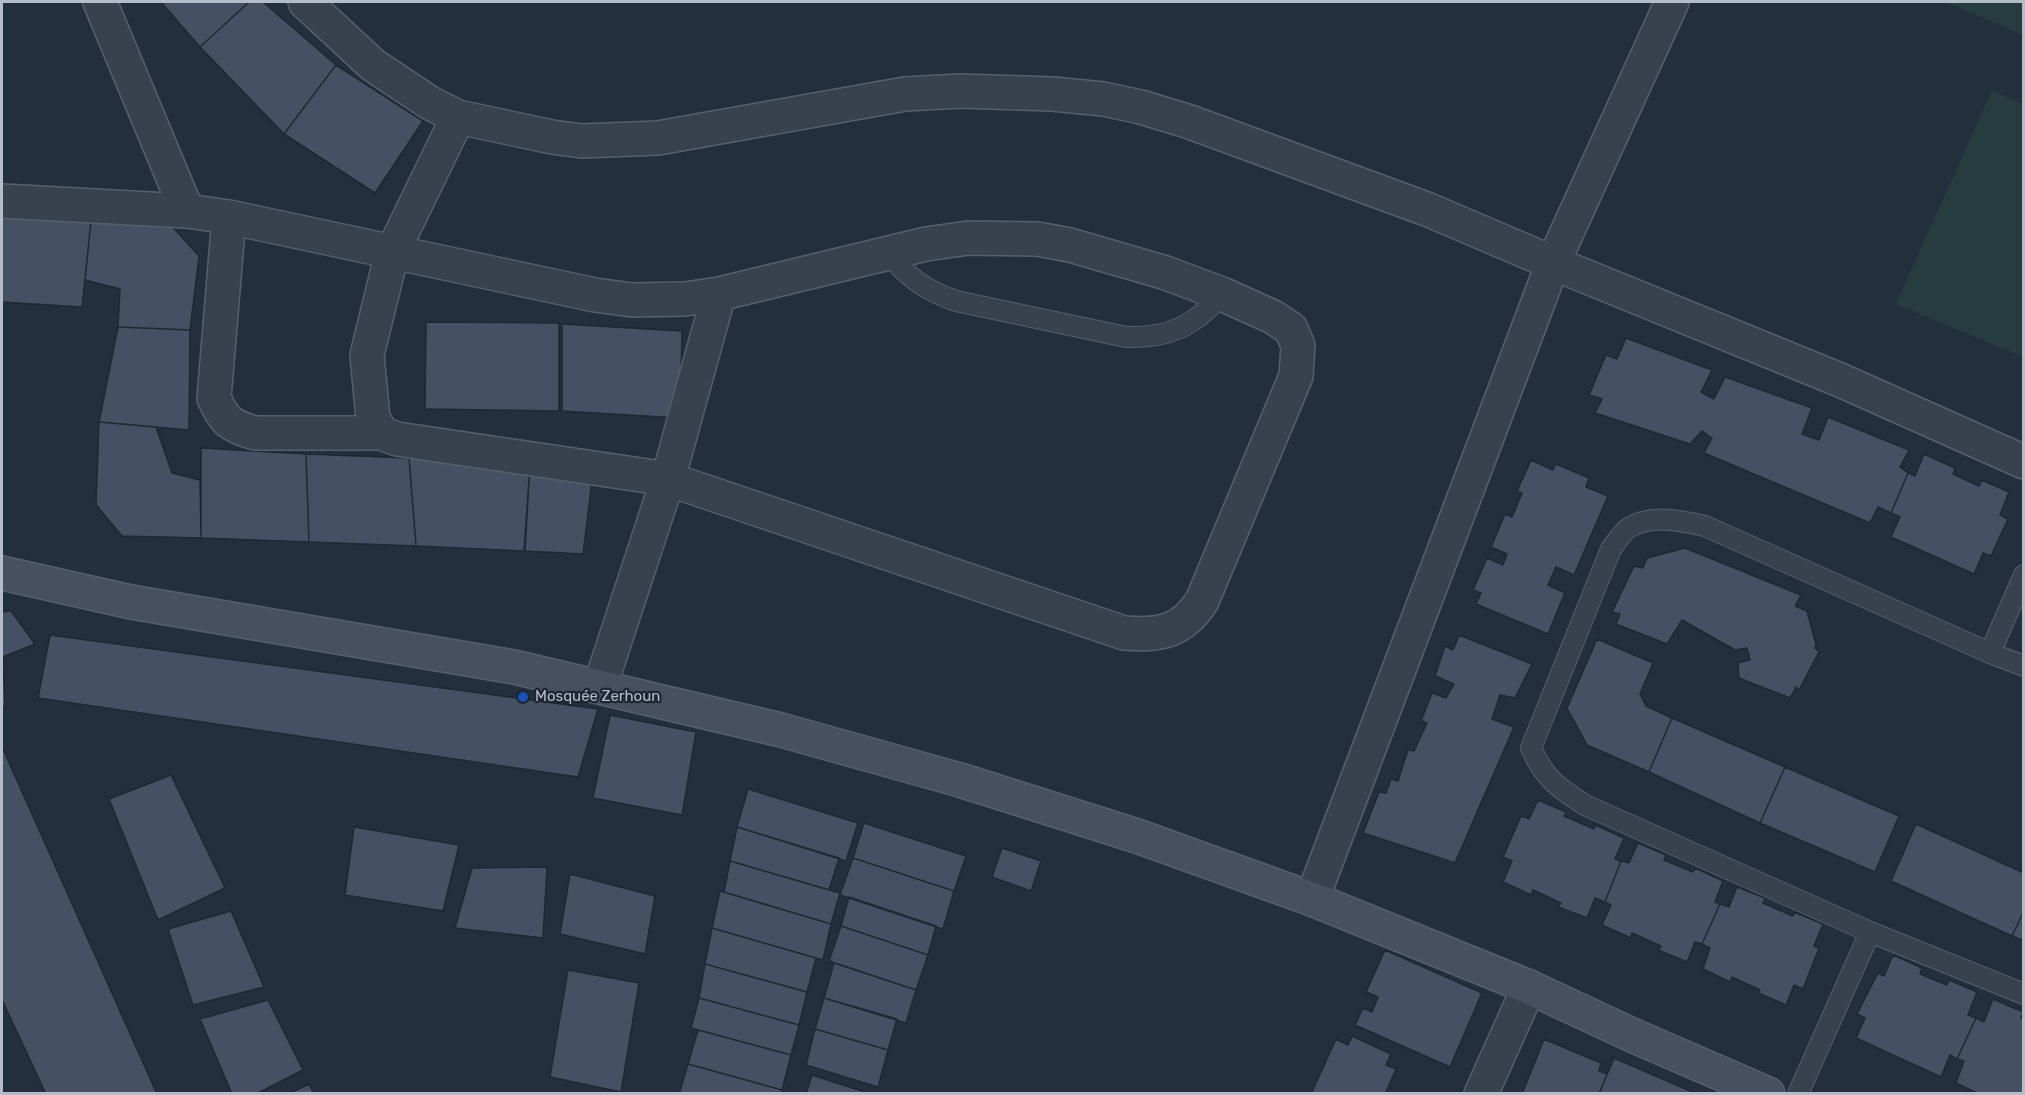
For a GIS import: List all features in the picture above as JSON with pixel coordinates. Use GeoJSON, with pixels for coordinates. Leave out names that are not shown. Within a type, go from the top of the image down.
{"type":"FeatureCollection","features":[{"type":"Feature","properties":{"kind":"street"},"geometry":{"type":"LineString","coordinates":[[99,2],[187,211]]}},
{"type":"Feature","properties":{"kind":"street"},"geometry":{"type":"LineString","coordinates":[[305,2],[373,65],[430,102],[458,117],[518,131],[582,141],[658,138],[905,94],[960,91],[1007,91],[1103,99],[1190,122],[1429,210],[1840,380],[2024,462]]}},
{"type":"Feature","properties":{"kind":"street"},"geometry":{"type":"LineString","coordinates":[[1312,899],[1553,263],[1672,2]]}},
{"type":"Feature","properties":{"kind":"street"},"geometry":{"type":"LineString","coordinates":[[381,433],[373,418],[367,355],[392,253],[458,117]]}},
{"type":"Feature","properties":{"kind":"street"},"geometry":{"type":"LineString","coordinates":[[2,201],[187,211],[229,217],[595,296],[632,300],[685,299],[719,294],[888,252],[968,238],[1037,239],[1070,245],[1166,273],[1273,317],[1291,329],[1298,346],[1296,376],[1202,601],[1193,615],[1182,624],[1156,634],[1124,633],[668,479],[397,439],[381,433],[255,433],[235,427],[222,416],[214,398],[229,217]]}},
{"type":"Feature","properties":{"kind":"street"},"geometry":{"type":"LineString","coordinates":[[600,686],[668,479],[719,294]]}},
{"type":"Feature","properties":{"kind":"street"},"geometry":{"type":"LineString","coordinates":[[2,573],[131,602],[514,667],[781,730],[960,780],[1137,836],[1312,899],[1529,987],[1768,1094]]}},
{"type":"Feature","properties":{"kind":"street"},"geometry":{"type":"LineString","coordinates":[[1481,1094],[1529,987]]}},
{"type":"Feature","properties":{"kind":"lane"},"geometry":{"type":"LineString","coordinates":[[888,252],[910,278],[956,301],[1126,337],[1146,338],[1182,328],[1198,319],[1221,294]]}},
{"type":"Feature","properties":{"kind":"lane"},"geometry":{"type":"LineString","coordinates":[[2024,666],[1705,526],[1673,519],[1648,521],[1629,527],[1611,549],[1531,748],[1540,767],[1557,788],[1585,805],[1870,932],[2024,994]]}},
{"type":"Feature","properties":{"kind":"lane"},"geometry":{"type":"LineString","coordinates":[[1990,653],[2024,575]]}},
{"type":"Feature","properties":{"kind":"lane"},"geometry":{"type":"LineString","coordinates":[[1798,1094],[1870,932]]}},
{"type":"Feature","properties":{"kind":"green space"},"geometry":{"type":"Polygon","coordinates":[[[1946,2],[2023,2],[2023,35],[1946,2]]]}},
{"type":"Feature","properties":{"kind":"green space"},"geometry":{"type":"Polygon","coordinates":[[[1992,90],[2023,104],[2023,357],[1896,304],[1992,90]]]}},
{"type":"Feature","properties":{"kind":"building"},"geometry":{"type":"Polygon","coordinates":[[[161,2],[249,2],[200,47],[161,2]]]}},
{"type":"Feature","properties":{"kind":"building"},"geometry":{"type":"Polygon","coordinates":[[[249,2],[263,2],[336,65],[284,134],[200,47],[249,2]]]}},
{"type":"Feature","properties":{"kind":"building"},"geometry":{"type":"Polygon","coordinates":[[[336,65],[423,121],[375,193],[284,134],[336,65]]]}},
{"type":"Feature","properties":{"kind":"building"},"geometry":{"type":"Polygon","coordinates":[[[2,210],[91,221],[82,307],[2,302],[2,210]]]}},
{"type":"Feature","properties":{"kind":"building"},"geometry":{"type":"Polygon","coordinates":[[[91,221],[169,223],[199,256],[190,330],[118,327],[120,289],[85,280],[91,221]]]}},
{"type":"Feature","properties":{"kind":"building"},"geometry":{"type":"Polygon","coordinates":[[[426,322],[559,323],[559,411],[425,409],[426,322]]]}},
{"type":"Feature","properties":{"kind":"building"},"geometry":{"type":"Polygon","coordinates":[[[562,324],[682,331],[680,418],[562,411],[562,324]]]}},
{"type":"Feature","properties":{"kind":"building"},"geometry":{"type":"Polygon","coordinates":[[[118,327],[190,330],[189,430],[99,422],[118,327]]]}},
{"type":"Feature","properties":{"kind":"building"},"geometry":{"type":"Polygon","coordinates":[[[1626,338],[1712,370],[1701,392],[1714,399],[1725,377],[1812,408],[1802,434],[1819,440],[1828,417],[1909,450],[1900,467],[1908,473],[1891,513],[1878,507],[1870,523],[1704,453],[1712,438],[1702,431],[1690,444],[1595,413],[1602,399],[1589,395],[1606,355],[1617,359],[1626,338]]]}},
{"type":"Feature","properties":{"kind":"building"},"geometry":{"type":"Polygon","coordinates":[[[99,422],[156,427],[172,473],[200,480],[201,538],[122,536],[96,505],[99,422]]]}},
{"type":"Feature","properties":{"kind":"building"},"geometry":{"type":"Polygon","coordinates":[[[201,448],[306,454],[309,542],[201,538],[201,448]]]}},
{"type":"Feature","properties":{"kind":"building"},"geometry":{"type":"Polygon","coordinates":[[[306,454],[409,458],[416,546],[309,542],[306,454]]]}},
{"type":"Feature","properties":{"kind":"building"},"geometry":{"type":"Polygon","coordinates":[[[1924,454],[1955,468],[1953,474],[1979,486],[1982,480],[2009,492],[2000,515],[2008,519],[1991,556],[1983,553],[1974,574],[1891,537],[1900,517],[1891,513],[1908,473],[1915,476],[1924,454]]]}},
{"type":"Feature","properties":{"kind":"building"},"geometry":{"type":"Polygon","coordinates":[[[409,458],[530,465],[524,551],[416,546],[409,458]]]}},
{"type":"Feature","properties":{"kind":"building"},"geometry":{"type":"Polygon","coordinates":[[[1531,460],[1553,470],[1556,464],[1589,478],[1586,487],[1608,496],[1574,575],[1556,567],[1548,585],[1565,593],[1548,634],[1476,604],[1481,593],[1473,590],[1487,558],[1503,565],[1507,554],[1491,547],[1505,514],[1512,517],[1522,493],[1517,491],[1531,460]]]}},
{"type":"Feature","properties":{"kind":"building"},"geometry":{"type":"Polygon","coordinates":[[[530,465],[593,472],[583,554],[525,551],[530,465]]]}},
{"type":"Feature","properties":{"kind":"building"},"geometry":{"type":"Polygon","coordinates":[[[1685,548],[1801,595],[1795,606],[1807,611],[1815,648],[1819,652],[1799,690],[1796,687],[1790,698],[1739,678],[1738,663],[1750,660],[1747,648],[1735,650],[1682,620],[1667,644],[1616,624],[1620,614],[1612,612],[1634,566],[1643,568],[1647,558],[1685,548]]]}},
{"type":"Feature","properties":{"kind":"building"},"geometry":{"type":"Polygon","coordinates":[[[11,611],[35,644],[3,657],[5,706],[2,707],[2,612],[11,611]]]}},
{"type":"Feature","properties":{"kind":"building"},"geometry":{"type":"Polygon","coordinates":[[[50,635],[598,709],[578,777],[38,698],[50,635]]]}},
{"type":"Feature","properties":{"kind":"building"},"geometry":{"type":"Polygon","coordinates":[[[1459,635],[1532,664],[1515,698],[1500,695],[1492,719],[1514,727],[1455,863],[1363,833],[1379,792],[1386,793],[1391,779],[1398,781],[1408,750],[1414,751],[1427,723],[1421,721],[1432,693],[1446,698],[1454,684],[1435,676],[1445,646],[1453,650],[1459,635]]]}},
{"type":"Feature","properties":{"kind":"building"},"geometry":{"type":"Polygon","coordinates":[[[1597,639],[1653,663],[1640,694],[1646,706],[1672,718],[1649,772],[1587,745],[1567,708],[1597,639]]]}},
{"type":"Feature","properties":{"kind":"building"},"geometry":{"type":"Polygon","coordinates":[[[610,715],[696,732],[682,815],[593,798],[610,715]]]}},
{"type":"Feature","properties":{"kind":"building"},"geometry":{"type":"Polygon","coordinates":[[[1672,718],[1785,767],[1760,823],[1649,772],[1672,718]]]}},
{"type":"Feature","properties":{"kind":"building"},"geometry":{"type":"Polygon","coordinates":[[[2,747],[157,1094],[46,1094],[2,1000],[2,747]]]}},
{"type":"Feature","properties":{"kind":"building"},"geometry":{"type":"Polygon","coordinates":[[[1785,767],[1899,816],[1875,872],[1760,823],[1785,767]]]}},
{"type":"Feature","properties":{"kind":"building"},"geometry":{"type":"Polygon","coordinates":[[[171,775],[225,888],[158,920],[109,799],[171,775]]]}},
{"type":"Feature","properties":{"kind":"building"},"geometry":{"type":"Polygon","coordinates":[[[748,789],[858,823],[846,861],[737,827],[748,789]]]}},
{"type":"Feature","properties":{"kind":"building"},"geometry":{"type":"Polygon","coordinates":[[[1538,800],[1566,812],[1564,816],[1594,829],[1595,825],[1624,838],[1615,859],[1621,861],[1605,902],[1595,898],[1587,918],[1558,907],[1561,903],[1533,890],[1531,895],[1503,882],[1512,861],[1503,857],[1521,816],[1529,819],[1538,800]]]}},
{"type":"Feature","properties":{"kind":"building"},"geometry":{"type":"Polygon","coordinates":[[[864,823],[966,856],[954,891],[853,858],[864,823]]]}},
{"type":"Feature","properties":{"kind":"building"},"geometry":{"type":"Polygon","coordinates":[[[1916,824],[2024,873],[2024,911],[2012,936],[1891,881],[1916,824]]]}},
{"type":"Feature","properties":{"kind":"building"},"geometry":{"type":"Polygon","coordinates":[[[354,827],[459,845],[443,911],[345,895],[354,827]]]}},
{"type":"Feature","properties":{"kind":"building"},"geometry":{"type":"Polygon","coordinates":[[[737,827],[839,858],[829,890],[730,861],[737,827]]]}},
{"type":"Feature","properties":{"kind":"building"},"geometry":{"type":"Polygon","coordinates":[[[1638,843],[1666,855],[1664,860],[1693,872],[1695,868],[1723,881],[1715,902],[1720,904],[1702,944],[1695,942],[1687,962],[1658,950],[1661,946],[1632,933],[1631,938],[1602,925],[1611,905],[1605,902],[1621,861],[1629,863],[1638,843]]]}},
{"type":"Feature","properties":{"kind":"building"},"geometry":{"type":"Polygon","coordinates":[[[1002,848],[1041,861],[1031,891],[992,877],[1002,848]]]}},
{"type":"Feature","properties":{"kind":"building"},"geometry":{"type":"Polygon","coordinates":[[[853,858],[954,891],[943,929],[840,895],[853,858]]]}},
{"type":"Feature","properties":{"kind":"building"},"geometry":{"type":"Polygon","coordinates":[[[730,861],[840,893],[831,924],[724,892],[730,861]]]}},
{"type":"Feature","properties":{"kind":"building"},"geometry":{"type":"Polygon","coordinates":[[[547,867],[543,938],[455,928],[472,868],[547,867]]]}},
{"type":"Feature","properties":{"kind":"building"},"geometry":{"type":"Polygon","coordinates":[[[570,874],[655,896],[645,954],[560,934],[570,874]]]}},
{"type":"Feature","properties":{"kind":"building"},"geometry":{"type":"Polygon","coordinates":[[[1737,887],[1765,898],[1763,903],[1793,916],[1794,912],[1823,924],[1814,946],[1819,948],[1803,989],[1794,985],[1786,1005],[1758,993],[1760,990],[1732,977],[1730,982],[1703,969],[1710,948],[1702,944],[1720,904],[1729,907],[1737,887]]]}},
{"type":"Feature","properties":{"kind":"building"},"geometry":{"type":"Polygon","coordinates":[[[720,891],[831,924],[823,960],[712,928],[720,891]]]}},
{"type":"Feature","properties":{"kind":"building"},"geometry":{"type":"Polygon","coordinates":[[[849,897],[936,926],[928,955],[841,926],[849,897]]]}},
{"type":"Feature","properties":{"kind":"building"},"geometry":{"type":"Polygon","coordinates":[[[231,911],[264,987],[193,1005],[168,929],[231,911]]]}},
{"type":"Feature","properties":{"kind":"building"},"geometry":{"type":"Polygon","coordinates":[[[2024,911],[2024,941],[2012,936],[2024,911]]]}},
{"type":"Feature","properties":{"kind":"building"},"geometry":{"type":"Polygon","coordinates":[[[841,926],[928,955],[916,990],[829,961],[841,926]]]}},
{"type":"Feature","properties":{"kind":"building"},"geometry":{"type":"Polygon","coordinates":[[[712,928],[816,958],[807,992],[705,964],[712,928]]]}},
{"type":"Feature","properties":{"kind":"building"},"geometry":{"type":"Polygon","coordinates":[[[1385,950],[1482,993],[1450,1067],[1355,1025],[1363,1008],[1372,1012],[1378,997],[1366,992],[1385,950]]]}},
{"type":"Feature","properties":{"kind":"building"},"geometry":{"type":"Polygon","coordinates":[[[1893,955],[1922,968],[1920,974],[1947,985],[1949,980],[1977,992],[1968,1015],[1976,1018],[1957,1059],[1950,1055],[1941,1077],[1856,1038],[1865,1018],[1857,1014],[1878,973],[1884,976],[1893,955]]]}},
{"type":"Feature","properties":{"kind":"building"},"geometry":{"type":"Polygon","coordinates":[[[834,963],[916,990],[906,1023],[824,998],[834,963]]]}},
{"type":"Feature","properties":{"kind":"building"},"geometry":{"type":"Polygon","coordinates":[[[705,964],[807,992],[799,1025],[699,998],[705,964]]]}},
{"type":"Feature","properties":{"kind":"building"},"geometry":{"type":"Polygon","coordinates":[[[568,970],[639,983],[621,1092],[550,1077],[568,970]]]}},
{"type":"Feature","properties":{"kind":"building"},"geometry":{"type":"Polygon","coordinates":[[[699,998],[799,1025],[791,1055],[691,1028],[699,998]]]}},
{"type":"Feature","properties":{"kind":"building"},"geometry":{"type":"Polygon","coordinates":[[[824,998],[897,1019],[888,1050],[815,1029],[824,998]]]}},
{"type":"Feature","properties":{"kind":"building"},"geometry":{"type":"Polygon","coordinates":[[[1993,999],[2023,1012],[2021,1018],[2024,1019],[2024,1094],[1979,1094],[1956,1083],[1964,1061],[1957,1059],[1976,1018],[1984,1022],[1993,999]]]}},
{"type":"Feature","properties":{"kind":"building"},"geometry":{"type":"Polygon","coordinates":[[[268,1000],[303,1070],[256,1094],[232,1094],[200,1019],[268,1000]]]}},
{"type":"Feature","properties":{"kind":"building"},"geometry":{"type":"Polygon","coordinates":[[[815,1029],[888,1050],[878,1087],[806,1065],[815,1029]]]}},
{"type":"Feature","properties":{"kind":"building"},"geometry":{"type":"Polygon","coordinates":[[[698,1030],[791,1055],[782,1090],[688,1064],[698,1030]]]}},
{"type":"Feature","properties":{"kind":"building"},"geometry":{"type":"Polygon","coordinates":[[[1352,1036],[1391,1054],[1386,1065],[1396,1069],[1385,1094],[1311,1094],[1336,1039],[1348,1045],[1352,1036]]]}},
{"type":"Feature","properties":{"kind":"building"},"geometry":{"type":"Polygon","coordinates":[[[1544,1039],[1601,1063],[1599,1071],[1607,1074],[1599,1094],[1522,1094],[1544,1039]]]}},
{"type":"Feature","properties":{"kind":"building"},"geometry":{"type":"Polygon","coordinates":[[[1614,1058],[1697,1094],[1599,1094],[1614,1058]]]}},
{"type":"Feature","properties":{"kind":"building"},"geometry":{"type":"Polygon","coordinates":[[[688,1064],[782,1090],[781,1094],[679,1094],[688,1064]]]}},
{"type":"Feature","properties":{"kind":"building"},"geometry":{"type":"Polygon","coordinates":[[[812,1075],[871,1094],[806,1094],[812,1075]]]}},
{"type":"Feature","properties":{"kind":"building"},"geometry":{"type":"Polygon","coordinates":[[[309,1084],[314,1094],[288,1094],[309,1084]]]}},
{"type":"Feature","properties":{"kind":"place","name":"Mosquée Zerhoun"},"geometry":{"type":"Point","coordinates":[523,697]}}]}
